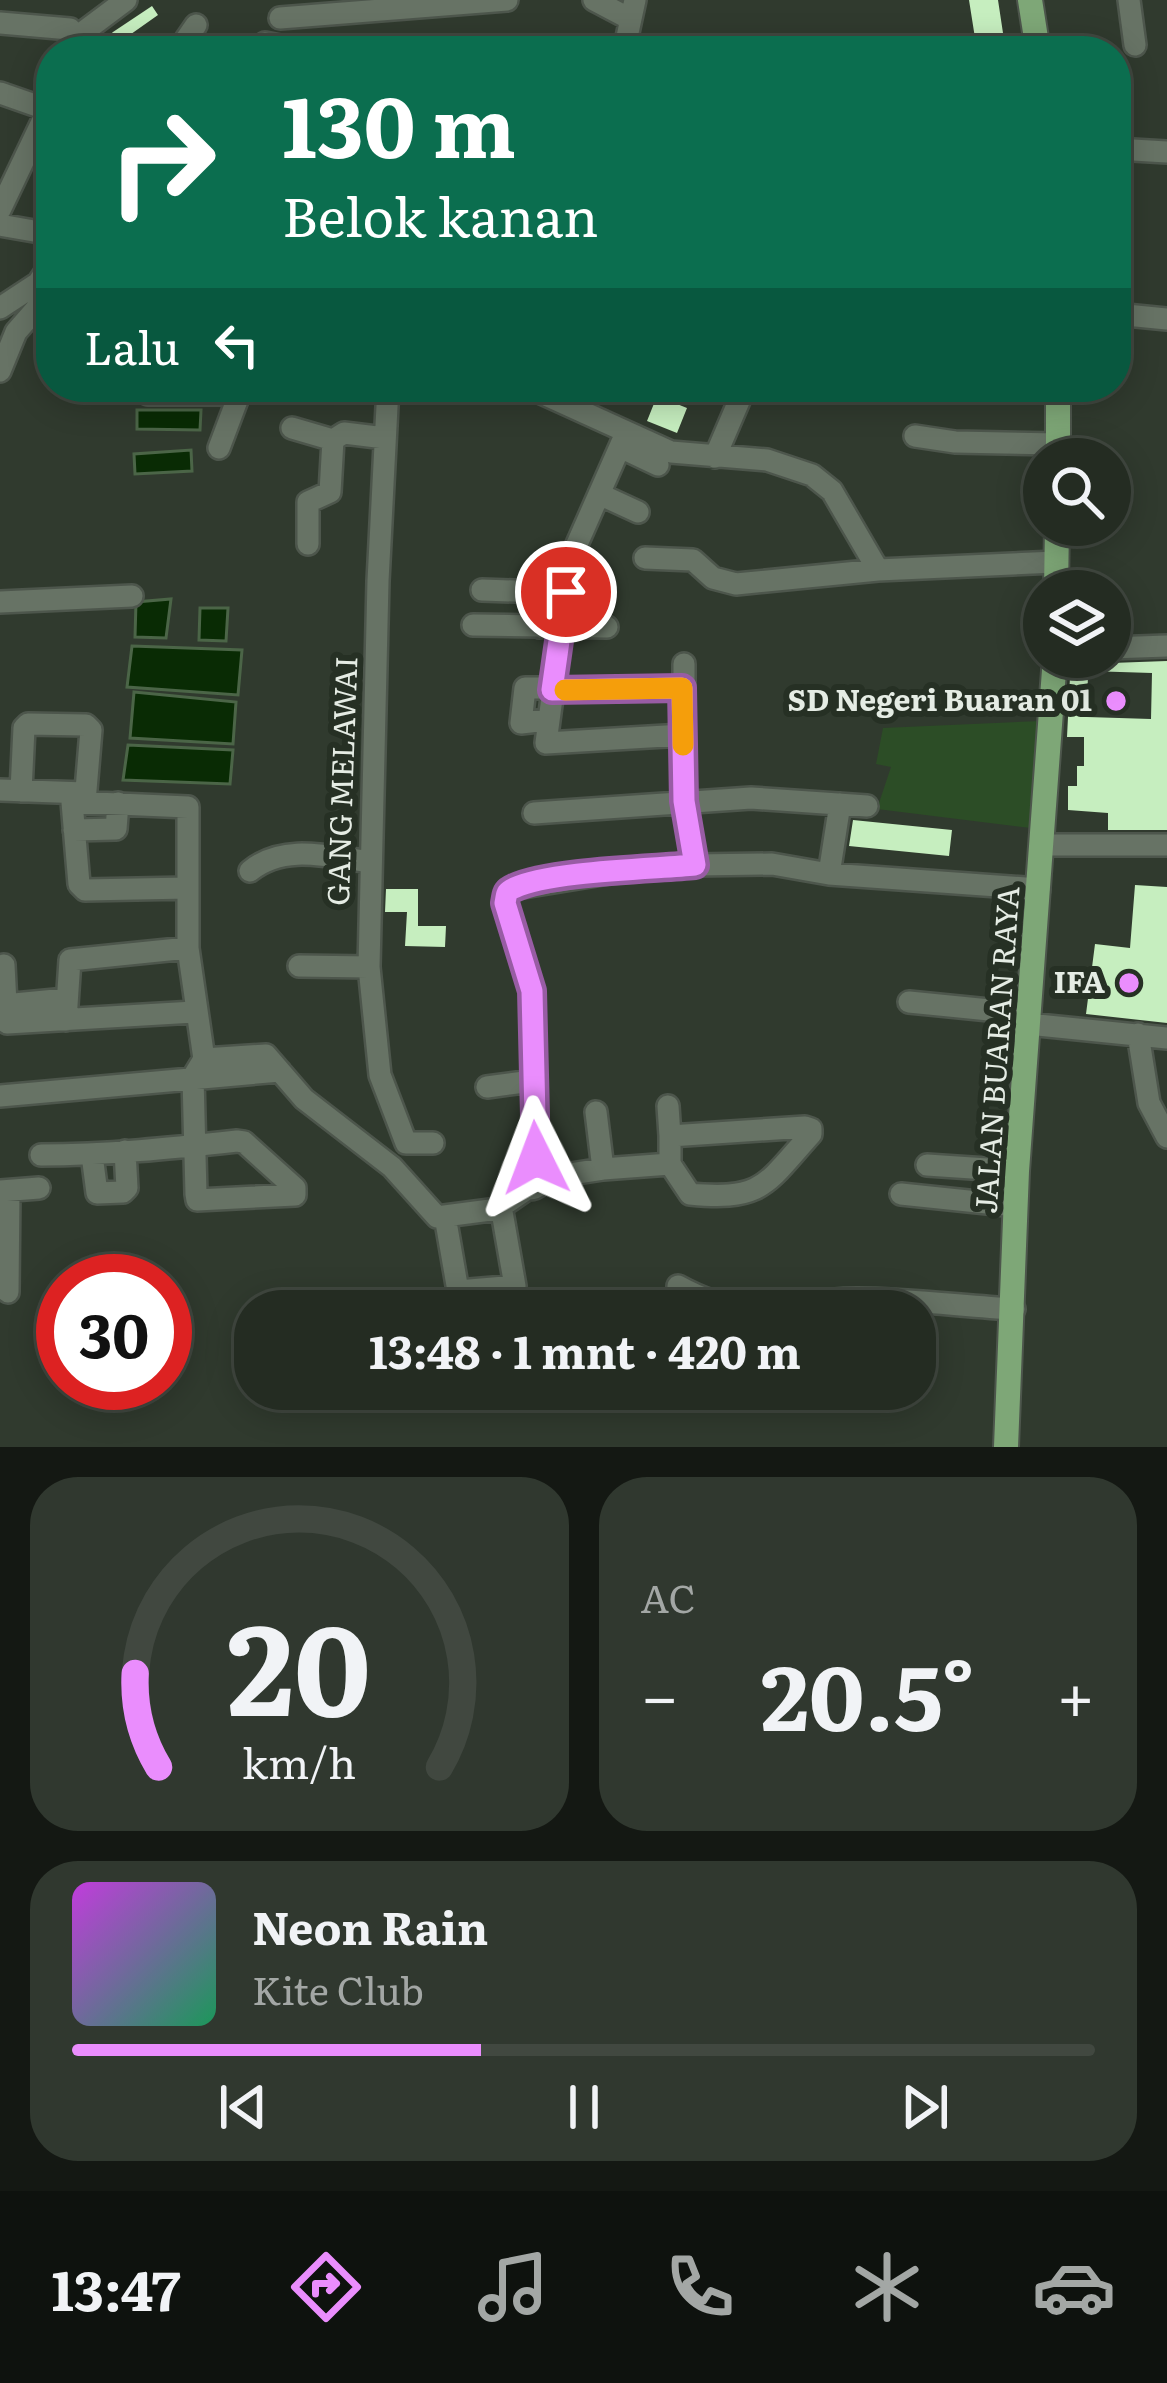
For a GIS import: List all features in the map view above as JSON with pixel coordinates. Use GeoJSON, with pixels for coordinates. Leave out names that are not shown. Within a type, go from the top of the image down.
{"type":"FeatureCollection","features":[{"type":"Feature","properties":{"kind":"main road"},"geometry":{"type":"LineString","coordinates":[[1030,0],[1036,36]]}},
{"type":"Feature","properties":{"kind":"main road"},"geometry":{"type":"LineString","coordinates":[[1058,402],[1058,438]]}},
{"type":"Feature","properties":{"kind":"main road"},"geometry":{"type":"LineString","coordinates":[[1056,546],[1056,570]]}},
{"type":"Feature","properties":{"kind":"main road","name":"JALAN BUARAN RAYA"},"geometry":{"type":"LineString","coordinates":[[1006,1447],[1017,1171],[1054,678]]}},
{"type":"Feature","properties":{"kind":"street"},"geometry":{"type":"LineString","coordinates":[[89,36],[126,0]]}},
{"type":"Feature","properties":{"kind":"street"},"geometry":{"type":"LineString","coordinates":[[280,18],[507,0]]}},
{"type":"Feature","properties":{"kind":"street"},"geometry":{"type":"LineString","coordinates":[[594,0],[633,9]]}},
{"type":"Feature","properties":{"kind":"street"},"geometry":{"type":"LineString","coordinates":[[1129,0],[1136,45]]}},
{"type":"Feature","properties":{"kind":"street"},"geometry":{"type":"LineString","coordinates":[[0,23],[70,29],[76,36]]}},
{"type":"Feature","properties":{"kind":"street"},"geometry":{"type":"LineString","coordinates":[[189,36],[196,26]]}},
{"type":"Feature","properties":{"kind":"street"},"geometry":{"type":"LineString","coordinates":[[0,93],[36,103]]}},
{"type":"Feature","properties":{"kind":"street"},"geometry":{"type":"LineString","coordinates":[[0,210],[36,132]]}},
{"type":"Feature","properties":{"kind":"street"},"geometry":{"type":"LineString","coordinates":[[1131,150],[1167,152]]}},
{"type":"Feature","properties":{"kind":"street"},"geometry":{"type":"LineString","coordinates":[[0,226],[36,232]]}},
{"type":"Feature","properties":{"kind":"street"},"geometry":{"type":"LineString","coordinates":[[0,308],[36,283]]}},
{"type":"Feature","properties":{"kind":"street"},"geometry":{"type":"LineString","coordinates":[[0,371],[16,332],[36,309]]}},
{"type":"Feature","properties":{"kind":"street"},"geometry":{"type":"LineString","coordinates":[[1131,315],[1167,319]]}},
{"type":"Feature","properties":{"kind":"street"},"geometry":{"type":"LineString","coordinates":[[219,448],[236,402]]}},
{"type":"Feature","properties":{"kind":"street","name":"GANG MELAWAI"},"geometry":{"type":"LineString","coordinates":[[387,402],[368,967],[387,1099],[406,1143],[433,1143]]}},
{"type":"Feature","properties":{"kind":"street"},"geometry":{"type":"LineString","coordinates":[[555,402],[658,465]]}},
{"type":"Feature","properties":{"kind":"street"},"geometry":{"type":"LineString","coordinates":[[715,457],[739,402]]}},
{"type":"Feature","properties":{"kind":"street"},"geometry":{"type":"LineString","coordinates":[[292,428],[333,440],[344,433],[385,439]]}},
{"type":"Feature","properties":{"kind":"street"},"geometry":{"type":"LineString","coordinates":[[915,436],[1023,449]]}},
{"type":"Feature","properties":{"kind":"street"},"geometry":{"type":"LineString","coordinates":[[308,544],[308,502],[330,491],[333,440]]}},
{"type":"Feature","properties":{"kind":"street"},"geometry":{"type":"LineString","coordinates":[[623,440],[671,452],[767,460],[825,483],[878,570]]}},
{"type":"Feature","properties":{"kind":"street"},"geometry":{"type":"LineString","coordinates":[[570,560],[623,440]]}},
{"type":"Feature","properties":{"kind":"street"},"geometry":{"type":"LineString","coordinates":[[599,494],[638,512]]}},
{"type":"Feature","properties":{"kind":"street"},"geometry":{"type":"LineString","coordinates":[[644,558],[693,560],[713,578],[736,584],[878,570],[1056,562]]}},
{"type":"Feature","properties":{"kind":"street"},"geometry":{"type":"LineString","coordinates":[[482,590],[542,592],[551,627],[552,690]]}},
{"type":"Feature","properties":{"kind":"street"},"geometry":{"type":"LineString","coordinates":[[551,627],[566,592]]}},
{"type":"Feature","properties":{"kind":"street"},"geometry":{"type":"LineString","coordinates":[[0,602],[132,596]]}},
{"type":"Feature","properties":{"kind":"street"},"geometry":{"type":"LineString","coordinates":[[473,625],[607,627]]}},
{"type":"Feature","properties":{"kind":"street"},"geometry":{"type":"LineString","coordinates":[[1131,647],[1167,646]]}},
{"type":"Feature","properties":{"kind":"street"},"geometry":{"type":"LineString","coordinates":[[684,664],[684,801],[695,865]]}},
{"type":"Feature","properties":{"kind":"street"},"geometry":{"type":"LineString","coordinates":[[682,688],[524,689],[521,723],[547,720],[544,740],[549,745],[682,735]]}},
{"type":"Feature","properties":{"kind":"street"},"geometry":{"type":"LineString","coordinates":[[41,1155],[92,1155],[125,1151],[192,1146],[244,1142],[295,1188],[295,1195],[197,1200],[192,1146],[198,1068],[188,948],[188,807],[118,803],[10,790],[24,728],[34,722],[90,728],[85,798]]}},
{"type":"Feature","properties":{"kind":"street"},"geometry":{"type":"LineString","coordinates":[[85,798],[72,802],[79,884],[85,890],[188,888]]}},
{"type":"Feature","properties":{"kind":"street"},"geometry":{"type":"LineString","coordinates":[[533,813],[751,798],[867,806]]}},
{"type":"Feature","properties":{"kind":"street"},"geometry":{"type":"LineString","coordinates":[[74,830],[116,829],[118,803]]}},
{"type":"Feature","properties":{"kind":"street"},"geometry":{"type":"LineString","coordinates":[[830,874],[840,804]]}},
{"type":"Feature","properties":{"kind":"street"},"geometry":{"type":"LineString","coordinates":[[1043,845],[1167,845]]}},
{"type":"Feature","properties":{"kind":"street"},"geometry":{"type":"LineString","coordinates":[[250,871],[268,856],[298,854],[371,862]]}},
{"type":"Feature","properties":{"kind":"street"},"geometry":{"type":"LineString","coordinates":[[536,1175],[532,991],[505,903],[511,889],[542,881],[695,865],[792,866],[830,874],[1040,890]]}},
{"type":"Feature","properties":{"kind":"street"},"geometry":{"type":"LineString","coordinates":[[66,1010],[69,964],[76,957],[188,948]]}},
{"type":"Feature","properties":{"kind":"street"},"geometry":{"type":"LineString","coordinates":[[299,966],[368,967]]}},
{"type":"Feature","properties":{"kind":"street"},"geometry":{"type":"LineString","coordinates":[[2,975],[4,1005],[194,1012]]}},
{"type":"Feature","properties":{"kind":"street"},"geometry":{"type":"LineString","coordinates":[[908,1002],[1167,1038]]}},
{"type":"Feature","properties":{"kind":"street"},"geometry":{"type":"LineString","coordinates":[[1138,1034],[1149,1103],[1167,1137]]}},
{"type":"Feature","properties":{"kind":"street"},"geometry":{"type":"LineString","coordinates":[[1143,1067],[1167,1070]]}},
{"type":"Feature","properties":{"kind":"street"},"geometry":{"type":"LineString","coordinates":[[0,1096],[198,1068],[280,1071],[311,1106],[392,1167],[437,1216],[501,1206],[536,1175],[670,1164]]}},
{"type":"Feature","properties":{"kind":"street"},"geometry":{"type":"LineString","coordinates":[[487,1087],[532,1081]]}},
{"type":"Feature","properties":{"kind":"street"},"geometry":{"type":"LineString","coordinates":[[668,1106],[670,1164],[686,1192],[736,1197],[756,1191],[787,1160],[785,1130],[670,1136]]}},
{"type":"Feature","properties":{"kind":"street"},"geometry":{"type":"LineString","coordinates":[[596,1112],[603,1168]]}},
{"type":"Feature","properties":{"kind":"street"},"geometry":{"type":"LineString","coordinates":[[92,1155],[97,1193],[123,1192],[127,1188],[125,1151]]}},
{"type":"Feature","properties":{"kind":"street"},"geometry":{"type":"LineString","coordinates":[[927,1165],[1017,1171]]}},
{"type":"Feature","properties":{"kind":"street"},"geometry":{"type":"LineString","coordinates":[[8,1292],[4,1191],[39,1188]]}},
{"type":"Feature","properties":{"kind":"street"},"geometry":{"type":"LineString","coordinates":[[901,1194],[1016,1206]]}},
{"type":"Feature","properties":{"kind":"street"},"geometry":{"type":"LineString","coordinates":[[446,1216],[458,1292],[515,1286],[501,1206]]}},
{"type":"Feature","properties":{"kind":"street"},"geometry":{"type":"LineString","coordinates":[[678,1286],[685,1290]]}},
{"type":"Feature","properties":{"kind":"street"},"geometry":{"type":"LineString","coordinates":[[936,1304],[1014,1309]]}},
{"type":"Feature","properties":{"kind":"shaded area"},"geometry":{"type":"Polygon","coordinates":[[[137,410],[201,410],[200,430],[137,429],[137,410]]]}},
{"type":"Feature","properties":{"kind":"shaded area"},"geometry":{"type":"Polygon","coordinates":[[[191,450],[192,471],[135,474],[134,454],[191,450]]]}},
{"type":"Feature","properties":{"kind":"shaded area"},"geometry":{"type":"Polygon","coordinates":[[[171,599],[166,638],[135,637],[136,602],[171,599]]]}},
{"type":"Feature","properties":{"kind":"shaded area"},"geometry":{"type":"Polygon","coordinates":[[[200,608],[228,608],[226,641],[199,640],[200,608]]]}},
{"type":"Feature","properties":{"kind":"shaded area"},"geometry":{"type":"Polygon","coordinates":[[[132,646],[242,650],[238,695],[127,687],[132,646]]]}},
{"type":"Feature","properties":{"kind":"shaded area"},"geometry":{"type":"Polygon","coordinates":[[[134,692],[236,702],[233,744],[130,738],[134,692]]]}},
{"type":"Feature","properties":{"kind":"shaded area"},"geometry":{"type":"Polygon","coordinates":[[[1041,721],[1031,828],[877,809],[891,767],[876,764],[883,728],[1041,721]]]}},
{"type":"Feature","properties":{"kind":"shaded area"},"geometry":{"type":"Polygon","coordinates":[[[128,745],[233,750],[230,784],[123,780],[128,745]]]}},
{"type":"Feature","properties":{"kind":"building"},"geometry":{"type":"Polygon","coordinates":[[[969,0],[998,0],[1003,33],[975,36],[969,0]]]}},
{"type":"Feature","properties":{"kind":"building"},"geometry":{"type":"Polygon","coordinates":[[[152,6],[158,15],[128,36],[109,36],[152,6]]]}},
{"type":"Feature","properties":{"kind":"building"},"geometry":{"type":"Polygon","coordinates":[[[655,402],[687,408],[677,433],[647,421],[655,402]]]}},
{"type":"Feature","properties":{"kind":"building"},"geometry":{"type":"Polygon","coordinates":[[[1167,661],[1167,830],[1108,830],[1108,813],[1068,810],[1068,786],[1077,786],[1077,766],[1084,766],[1084,737],[1067,737],[1070,678],[1088,678],[1087,717],[1151,719],[1152,673],[1131,672],[1131,662],[1167,661]]]}},
{"type":"Feature","properties":{"kind":"building"},"geometry":{"type":"Polygon","coordinates":[[[853,820],[952,830],[949,856],[849,846],[853,820]]]}},
{"type":"Feature","properties":{"kind":"building","name":"IFA"},"geometry":{"type":"Polygon","coordinates":[[[1135,885],[1167,887],[1167,1023],[1086,1014],[1095,944],[1130,948],[1135,885]]]}},
{"type":"Feature","properties":{"kind":"building"},"geometry":{"type":"Polygon","coordinates":[[[386,889],[418,889],[418,926],[446,926],[445,947],[405,946],[407,912],[385,912],[386,889]]]}},
{"type":"Feature","properties":{"kind":"slow traffic"},"geometry":{"type":"LineString","coordinates":[[565,690],[682,688],[683,745]]}},
{"type":"Feature","properties":{"kind":"place","name":"SD Negeri Buaran 01"},"geometry":{"type":"Point","coordinates":[1116,701]}},
{"type":"Feature","properties":{"kind":"place","name":"IFA"},"geometry":{"type":"Point","coordinates":[1129,983]}},
{"type":"Feature","properties":{"kind":"route"},"geometry":{"type":"LineString","coordinates":[[536,1158],[532,991],[505,903],[507,894],[542,881],[695,865],[684,801],[682,688],[552,690],[566,592]]}}]}
